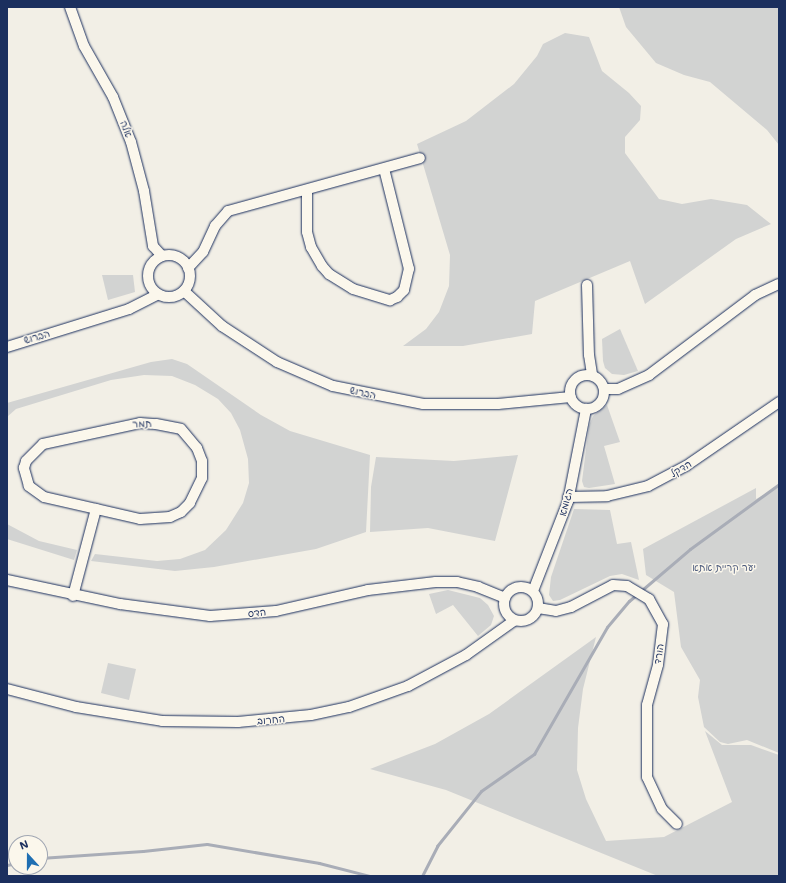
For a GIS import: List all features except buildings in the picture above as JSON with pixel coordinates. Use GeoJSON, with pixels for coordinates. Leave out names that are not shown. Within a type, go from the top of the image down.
{"type":"FeatureCollection","features":[{"type":"Feature","properties":{"kind":"street","name":"אלה"},"geometry":{"type":"LineString","coordinates":[[70,7],[84,46],[122,119],[137,162],[153,246],[162,256]]}},
{"type":"Feature","properties":{"kind":"street"},"geometry":{"type":"LineString","coordinates":[[188,268],[203,252],[215,226],[228,211],[247,204],[307,190],[420,158]]}},
{"type":"Feature","properties":{"kind":"street"},"geometry":{"type":"LineString","coordinates":[[307,190],[307,232],[311,247],[322,266],[329,274],[354,289],[390,300],[404,290],[408,269],[384,169]]}},
{"type":"Feature","properties":{"kind":"street"},"geometry":{"type":"LineString","coordinates":[[162,256],[176,257],[188,268],[189,282],[184,291],[170,298],[157,295],[148,283],[147,276],[152,264],[162,256]]}},
{"type":"Feature","properties":{"kind":"street"},"geometry":{"type":"LineString","coordinates":[[604,389],[618,389],[649,376],[754,295],[779,284]]}},
{"type":"Feature","properties":{"kind":"street"},"geometry":{"type":"LineString","coordinates":[[587,285],[589,355],[592,375]]}},
{"type":"Feature","properties":{"kind":"street","name":"הברוש"},"geometry":{"type":"LineString","coordinates":[[184,291],[222,326],[277,362],[333,386],[362,394],[431,404],[498,404],[570,398]]}},
{"type":"Feature","properties":{"kind":"street","name":"הברוש"},"geometry":{"type":"LineString","coordinates":[[7,347],[128,309],[157,295]]}},
{"type":"Feature","properties":{"kind":"street"},"geometry":{"type":"LineString","coordinates":[[592,375],[600,380],[604,389],[600,403],[586,409],[576,406],[570,398],[570,387],[576,378],[592,375]]}},
{"type":"Feature","properties":{"kind":"street","name":"הדקל"},"geometry":{"type":"LineString","coordinates":[[568,497],[607,496],[648,486],[686,466],[779,402]]}},
{"type":"Feature","properties":{"kind":"street","name":"הגומא"},"geometry":{"type":"LineString","coordinates":[[533,591],[568,497],[586,409]]}},
{"type":"Feature","properties":{"kind":"street","name":"תמר"},"geometry":{"type":"LineString","coordinates":[[140,423],[170,426],[181,429],[190,436],[202,461],[202,478],[190,503],[181,512],[170,518],[156,520],[96,509],[37,494],[29,486],[24,468],[34,451],[54,440],[140,423]]}},
{"type":"Feature","properties":{"kind":"street"},"geometry":{"type":"LineString","coordinates":[[73,596],[96,509]]}},
{"type":"Feature","properties":{"kind":"street","name":"הדס"},"geometry":{"type":"LineString","coordinates":[[7,580],[73,596],[175,614],[210,616],[276,611],[368,590],[436,582],[471,585],[505,598]]}},
{"type":"Feature","properties":{"kind":"street","name":"הורד"},"geometry":{"type":"LineString","coordinates":[[538,608],[556,611],[571,607],[613,586],[627,586],[649,599],[663,624],[658,665],[647,705],[647,777],[662,809],[677,824]]}},
{"type":"Feature","properties":{"kind":"street"},"geometry":{"type":"LineString","coordinates":[[517,587],[533,591],[538,599],[538,608],[531,617],[515,620],[507,613],[505,598],[508,593],[517,587]]}},
{"type":"Feature","properties":{"kind":"street","name":"החרוב"},"geometry":{"type":"LineString","coordinates":[[7,689],[92,710],[162,721],[238,722],[311,716],[349,707],[415,683],[466,655],[515,620]]}},
{"type":"Feature","properties":{"kind":"green space"},"geometry":{"type":"Polygon","coordinates":[[[619,7],[779,7],[779,145],[767,130],[710,82],[684,75],[656,63],[626,27],[619,7]]]}},
{"type":"Feature","properties":{"kind":"green space"},"geometry":{"type":"Polygon","coordinates":[[[565,33],[589,37],[602,71],[629,93],[641,106],[640,120],[625,137],[625,153],[659,199],[682,204],[711,199],[747,205],[771,224],[736,239],[645,304],[630,261],[535,301],[532,334],[463,346],[403,346],[426,329],[439,312],[449,286],[450,255],[417,144],[466,121],[514,84],[537,56],[543,44],[565,33]]]}},
{"type":"Feature","properties":{"kind":"green space"},"geometry":{"type":"Polygon","coordinates":[[[102,275],[133,275],[135,292],[108,300],[102,275]]]}},
{"type":"Feature","properties":{"kind":"green space"},"geometry":{"type":"Polygon","coordinates":[[[620,329],[638,371],[624,375],[612,374],[605,368],[603,361],[602,339],[620,329]]]}},
{"type":"Feature","properties":{"kind":"green space"},"geometry":{"type":"Polygon","coordinates":[[[172,359],[187,364],[261,415],[290,431],[370,455],[366,532],[316,549],[214,567],[175,571],[91,561],[95,554],[157,561],[180,559],[205,550],[226,530],[243,503],[249,483],[248,459],[240,430],[231,413],[218,399],[195,385],[172,376],[144,375],[111,380],[16,409],[7,417],[7,403],[151,362],[172,359]]]}},
{"type":"Feature","properties":{"kind":"green space"},"geometry":{"type":"Polygon","coordinates":[[[607,405],[620,442],[604,446],[615,484],[589,488],[584,487],[582,481],[589,426],[593,416],[607,405]]]}},
{"type":"Feature","properties":{"kind":"green space"},"geometry":{"type":"Polygon","coordinates":[[[518,455],[495,541],[428,528],[370,532],[371,487],[376,457],[454,461],[518,455]]]}},
{"type":"Feature","properties":{"kind":"green space","name":"יער קריית אתא"},"geometry":{"type":"Polygon","coordinates":[[[779,487],[779,753],[747,740],[728,744],[720,742],[704,727],[698,697],[700,680],[681,647],[674,592],[646,575],[643,549],[756,488],[756,499],[779,487]]]}},
{"type":"Feature","properties":{"kind":"green space"},"geometry":{"type":"Polygon","coordinates":[[[574,509],[610,510],[617,544],[631,542],[639,580],[622,574],[610,576],[560,600],[553,601],[549,595],[551,577],[574,509]]]}},
{"type":"Feature","properties":{"kind":"green space"},"geometry":{"type":"Polygon","coordinates":[[[7,524],[39,541],[77,550],[74,560],[7,539],[7,524]]]}},
{"type":"Feature","properties":{"kind":"green space"},"geometry":{"type":"Polygon","coordinates":[[[448,590],[480,598],[488,605],[494,616],[491,625],[478,636],[453,605],[436,614],[429,594],[448,590]]]}},
{"type":"Feature","properties":{"kind":"green space"},"geometry":{"type":"Polygon","coordinates":[[[596,637],[583,689],[578,728],[577,770],[586,799],[606,841],[664,837],[732,802],[705,731],[722,745],[751,745],[779,755],[779,876],[658,876],[446,790],[370,769],[435,744],[489,714],[596,637]]]}},
{"type":"Feature","properties":{"kind":"green space"},"geometry":{"type":"Polygon","coordinates":[[[108,663],[136,669],[129,700],[101,693],[108,663]]]}},
{"type":"Feature","properties":{"kind":"waterway"},"geometry":{"type":"LineString","coordinates":[[422,876],[437,846],[481,791],[534,754],[607,627],[629,601],[690,549],[779,484]]}},
{"type":"Feature","properties":{"kind":"waterway"},"geometry":{"type":"LineString","coordinates":[[48,857],[143,851],[207,844],[319,863],[370,876]]}}]}
